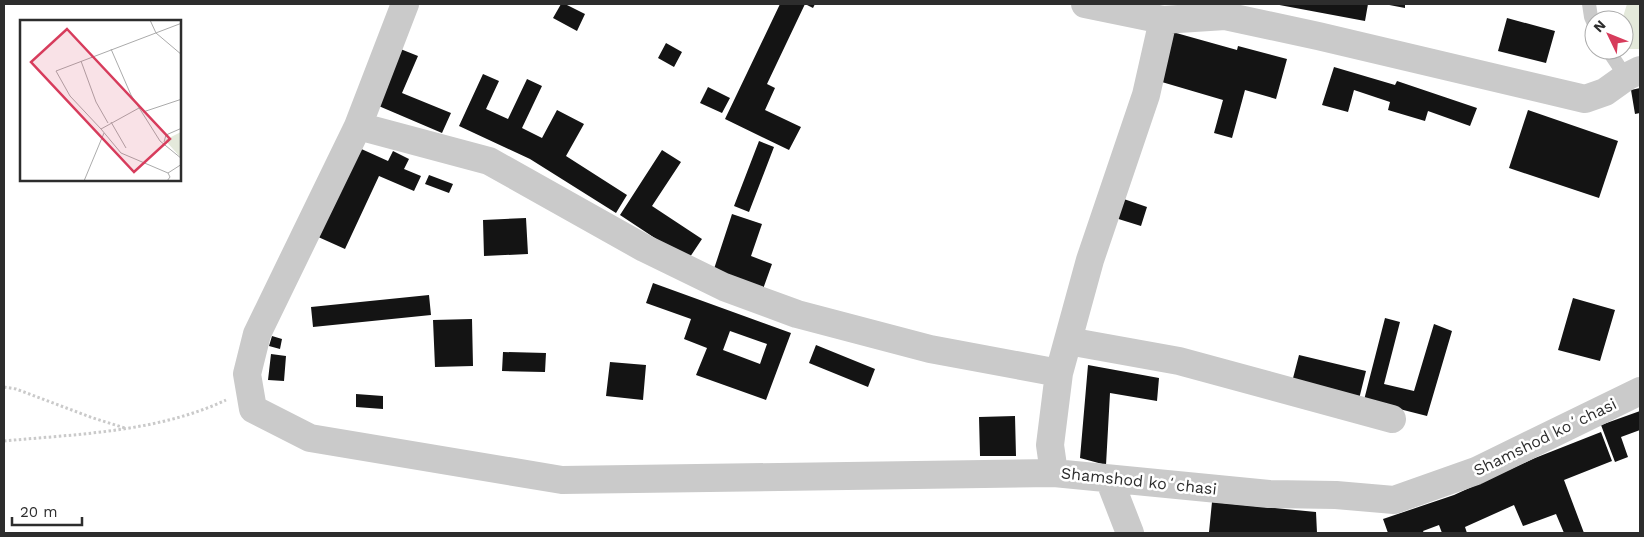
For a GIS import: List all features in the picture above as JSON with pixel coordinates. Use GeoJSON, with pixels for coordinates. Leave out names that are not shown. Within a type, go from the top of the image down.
{"type":"FeatureCollection","features":[{"type":"Feature","properties":{"kind":"street"},"geometry":{"type":"LineString","coordinates":[[405,4],[358,126],[257,334],[247,374],[253,409],[310,438],[562,480],[1054,474]]}},
{"type":"Feature","properties":{"kind":"street"},"geometry":{"type":"LineString","coordinates":[[1085,4],[1163,20],[1228,10],[1318,36],[1585,99],[1605,92],[1633,74]]}},
{"type":"Feature","properties":{"kind":"street","name":"Shamshod koʻchasi"},"geometry":{"type":"LineString","coordinates":[[1163,20],[1146,95],[1090,260],[1059,373],[1050,445],[1054,474],[1269,494],[1336,495],[1394,500],[1476,471],[1640,391]]}},
{"type":"Feature","properties":{"kind":"street"},"geometry":{"type":"LineString","coordinates":[[358,126],[489,161],[644,248],[724,287],[797,314],[930,349],[1059,373]]}},
{"type":"Feature","properties":{"kind":"street"},"geometry":{"type":"LineString","coordinates":[[1068,341],[1179,361],[1392,419]]}},
{"type":"Feature","properties":{"kind":"street"},"geometry":{"type":"LineString","coordinates":[[1109,479],[1130,533]]}},
{"type":"Feature","properties":{"kind":"lane"},"geometry":{"type":"LineString","coordinates":[[1618,60],[1633,74]]}},
{"type":"Feature","properties":{"kind":"path"},"geometry":{"type":"LineString","coordinates":[[4,387],[16,389],[128,429]]}},
{"type":"Feature","properties":{"kind":"path"},"geometry":{"type":"LineString","coordinates":[[4,441],[128,429],[205,410],[249,389]]}},
{"type":"Feature","properties":{"kind":"shaded area"},"geometry":{"type":"Polygon","coordinates":[[[1627,4],[1640,4],[1640,49],[1634,49],[1634,10],[1625,10],[1627,4]]]}},
{"type":"Feature","properties":{"kind":"building"},"geometry":{"type":"Polygon","coordinates":[[[561,4],[565,4],[585,14],[577,31],[553,18],[561,4]]]}},
{"type":"Feature","properties":{"kind":"building"},"geometry":{"type":"Polygon","coordinates":[[[780,4],[805,4],[767,84],[775,88],[765,110],[801,127],[789,150],[725,119],[780,4]]]}},
{"type":"Feature","properties":{"kind":"building"},"geometry":{"type":"Polygon","coordinates":[[[805,4],[815,4],[813,8],[805,4]]]}},
{"type":"Feature","properties":{"kind":"building"},"geometry":{"type":"Polygon","coordinates":[[[1274,4],[1368,4],[1365,21],[1274,4]]]}},
{"type":"Feature","properties":{"kind":"building"},"geometry":{"type":"Polygon","coordinates":[[[1384,4],[1405,4],[1405,8],[1384,4]]]}},
{"type":"Feature","properties":{"kind":"building"},"geometry":{"type":"Polygon","coordinates":[[[1507,18],[1555,31],[1546,63],[1498,51],[1507,18]]]}},
{"type":"Feature","properties":{"kind":"building"},"geometry":{"type":"Polygon","coordinates":[[[1169,31],[1237,50],[1238,46],[1287,59],[1276,99],[1245,90],[1232,138],[1214,133],[1223,100],[1155,80],[1169,31]]]}},
{"type":"Feature","properties":{"kind":"building"},"geometry":{"type":"Polygon","coordinates":[[[666,43],[682,52],[674,67],[658,58],[666,43]]]}},
{"type":"Feature","properties":{"kind":"building"},"geometry":{"type":"Polygon","coordinates":[[[398,48],[418,56],[402,93],[451,113],[442,133],[374,104],[398,48]]]}},
{"type":"Feature","properties":{"kind":"building"},"geometry":{"type":"Polygon","coordinates":[[[1334,67],[1395,85],[1397,81],[1477,108],[1470,126],[1428,111],[1425,121],[1388,110],[1390,102],[1354,90],[1348,112],[1322,105],[1334,67]]]}},
{"type":"Feature","properties":{"kind":"building"},"geometry":{"type":"Polygon","coordinates":[[[483,74],[499,81],[486,109],[508,119],[527,79],[542,86],[522,128],[542,138],[557,110],[584,124],[566,156],[627,195],[616,213],[530,159],[459,126],[483,74]]]}},
{"type":"Feature","properties":{"kind":"building"},"geometry":{"type":"Polygon","coordinates":[[[708,87],[730,98],[722,113],[700,103],[708,87]]]}},
{"type":"Feature","properties":{"kind":"building"},"geometry":{"type":"Polygon","coordinates":[[[1640,88],[1640,113],[1635,114],[1631,90],[1640,88]]]}},
{"type":"Feature","properties":{"kind":"building"},"geometry":{"type":"Polygon","coordinates":[[[1528,110],[1618,141],[1599,198],[1509,168],[1528,110]]]}},
{"type":"Feature","properties":{"kind":"building"},"geometry":{"type":"Polygon","coordinates":[[[759,141],[774,147],[749,212],[734,206],[759,141]]]}},
{"type":"Feature","properties":{"kind":"building"},"geometry":{"type":"Polygon","coordinates":[[[357,147],[388,161],[393,151],[409,159],[404,169],[421,176],[414,191],[379,176],[345,249],[316,236],[357,147]]]}},
{"type":"Feature","properties":{"kind":"building"},"geometry":{"type":"Polygon","coordinates":[[[662,150],[681,162],[652,206],[702,239],[688,260],[620,215],[662,150]]]}},
{"type":"Feature","properties":{"kind":"building"},"geometry":{"type":"Polygon","coordinates":[[[429,175],[453,184],[449,193],[425,184],[429,175]]]}},
{"type":"Feature","properties":{"kind":"building"},"geometry":{"type":"Polygon","coordinates":[[[1118,197],[1147,207],[1141,226],[1112,217],[1118,197]]]}},
{"type":"Feature","properties":{"kind":"building"},"geometry":{"type":"Polygon","coordinates":[[[732,214],[762,224],[751,256],[772,264],[763,289],[713,272],[732,214]]]}},
{"type":"Feature","properties":{"kind":"building"},"geometry":{"type":"Polygon","coordinates":[[[526,218],[528,254],[484,256],[483,220],[526,218]]]}},
{"type":"Feature","properties":{"kind":"building"},"geometry":{"type":"Polygon","coordinates":[[[653,283],[791,333],[766,400],[696,375],[707,348],[684,339],[691,319],[646,303],[653,283]],[[730,331],[723,350],[760,364],[767,344],[730,331]]]}},
{"type":"Feature","properties":{"kind":"building"},"geometry":{"type":"Polygon","coordinates":[[[429,295],[431,315],[313,327],[311,307],[429,295]]]}},
{"type":"Feature","properties":{"kind":"building"},"geometry":{"type":"Polygon","coordinates":[[[1573,298],[1615,310],[1600,361],[1558,350],[1573,298]]]}},
{"type":"Feature","properties":{"kind":"building"},"geometry":{"type":"Polygon","coordinates":[[[1385,318],[1400,322],[1384,384],[1414,391],[1434,324],[1452,331],[1427,416],[1364,400],[1385,318]]]}},
{"type":"Feature","properties":{"kind":"building"},"geometry":{"type":"Polygon","coordinates":[[[472,319],[473,366],[435,367],[433,320],[472,319]]]}},
{"type":"Feature","properties":{"kind":"building"},"geometry":{"type":"Polygon","coordinates":[[[272,336],[282,339],[280,349],[269,346],[272,336]]]}},
{"type":"Feature","properties":{"kind":"building"},"geometry":{"type":"Polygon","coordinates":[[[816,345],[875,369],[868,387],[809,363],[816,345]]]}},
{"type":"Feature","properties":{"kind":"building"},"geometry":{"type":"Polygon","coordinates":[[[503,352],[546,353],[545,372],[502,371],[503,352]]]}},
{"type":"Feature","properties":{"kind":"building"},"geometry":{"type":"Polygon","coordinates":[[[271,354],[286,356],[284,381],[268,380],[271,354]]]}},
{"type":"Feature","properties":{"kind":"building"},"geometry":{"type":"Polygon","coordinates":[[[1299,355],[1366,371],[1359,399],[1292,382],[1299,355]]]}},
{"type":"Feature","properties":{"kind":"building"},"geometry":{"type":"Polygon","coordinates":[[[610,362],[646,365],[643,400],[606,396],[610,362]]]}},
{"type":"Feature","properties":{"kind":"building"},"geometry":{"type":"Polygon","coordinates":[[[1088,365],[1159,378],[1157,401],[1110,393],[1106,465],[1080,458],[1088,365]]]}},
{"type":"Feature","properties":{"kind":"building"},"geometry":{"type":"Polygon","coordinates":[[[356,394],[383,396],[383,409],[356,407],[356,394]]]}},
{"type":"Feature","properties":{"kind":"building"},"geometry":{"type":"Polygon","coordinates":[[[1640,411],[1640,430],[1621,437],[1628,457],[1615,462],[1601,425],[1640,411]]]}},
{"type":"Feature","properties":{"kind":"building"},"geometry":{"type":"Polygon","coordinates":[[[1015,416],[1016,456],[980,456],[979,417],[1015,416]]]}},
{"type":"Feature","properties":{"kind":"building"},"geometry":{"type":"Polygon","coordinates":[[[1601,432],[1612,461],[1564,480],[1584,533],[1564,533],[1556,514],[1523,526],[1514,505],[1465,527],[1467,533],[1442,533],[1439,525],[1423,531],[1424,533],[1388,533],[1383,519],[1454,495],[1535,458],[1601,432]]]}},
{"type":"Feature","properties":{"kind":"building"},"geometry":{"type":"Polygon","coordinates":[[[1212,502],[1316,512],[1317,533],[1209,532],[1212,502]]]}}]}
